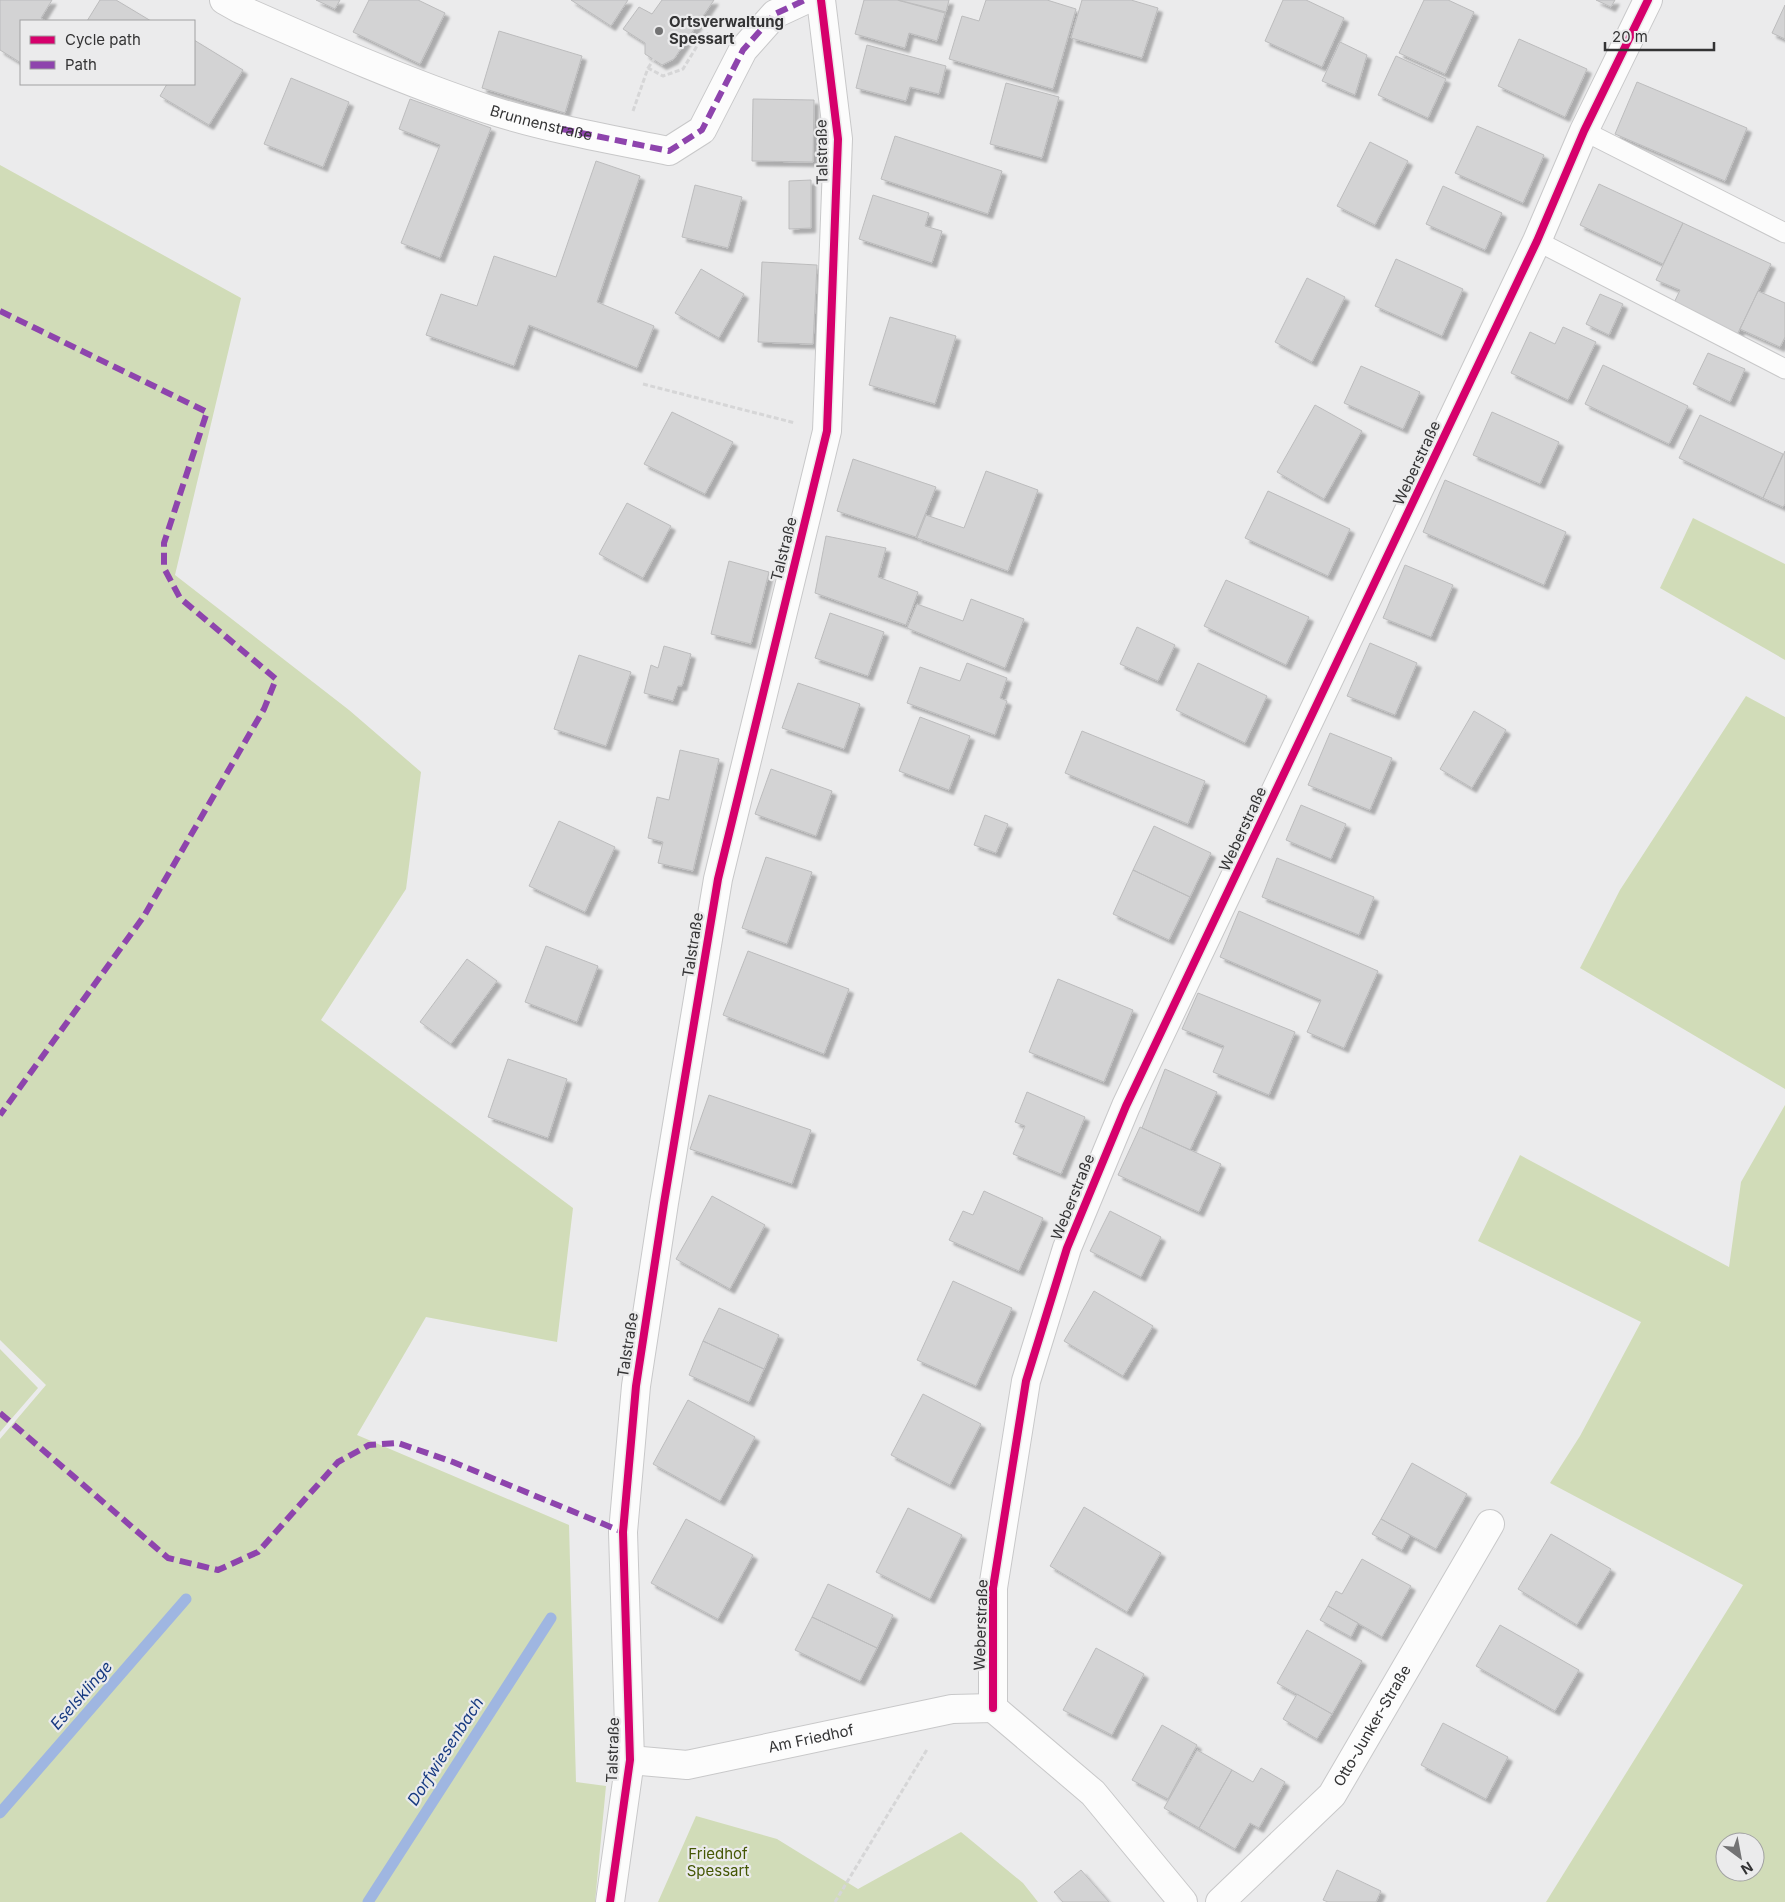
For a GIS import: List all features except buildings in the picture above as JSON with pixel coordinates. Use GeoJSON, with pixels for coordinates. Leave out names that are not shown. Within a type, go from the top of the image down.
{"type":"FeatureCollection","features":[{"type":"Feature","properties":{"kind":"street","name":"Brunnenstraße"},"geometry":{"type":"LineString","coordinates":[[224,0],[240,9],[384,72],[471,103],[562,129],[669,151],[702,130],[743,50],[774,14],[805,0]]}},
{"type":"Feature","properties":{"kind":"street","name":"Talstraße"},"geometry":{"type":"LineString","coordinates":[[610,1902],[630,1760],[622,1532],[638,1376],[718,879],[827,431],[838,139],[821,0]]}},
{"type":"Feature","properties":{"kind":"street","name":"Weberstraße"},"geometry":{"type":"LineString","coordinates":[[992,1708],[993,1588],[1026,1381],[1067,1248],[1126,1106],[1538,241],[1584,131],[1648,0]]}},
{"type":"Feature","properties":{"kind":"street","name":"Otto-Junker-Straße"},"geometry":{"type":"LineString","coordinates":[[1220,1902],[1332,1795],[1490,1524]]}},
{"type":"Feature","properties":{"kind":"street","name":"Am Friedhof"},"geometry":{"type":"LineString","coordinates":[[630,1760],[687,1765],[952,1709],[992,1708]]}},
{"type":"Feature","properties":{"kind":"street"},"geometry":{"type":"LineString","coordinates":[[992,1708],[1093,1793],[1183,1902]]}},
{"type":"Feature","properties":{"kind":"lane"},"geometry":{"type":"LineString","coordinates":[[1584,131],[1785,233]]}},
{"type":"Feature","properties":{"kind":"lane"},"geometry":{"type":"LineString","coordinates":[[1538,241],[1785,369]]}},
{"type":"Feature","properties":{"kind":"path"},"geometry":{"type":"LineString","coordinates":[[648,68],[663,76],[683,69],[705,33],[721,40]]}},
{"type":"Feature","properties":{"kind":"path"},"geometry":{"type":"LineString","coordinates":[[621,142],[648,68],[654,59]]}},
{"type":"Feature","properties":{"kind":"path"},"geometry":{"type":"LineString","coordinates":[[643,384],[827,431]]}},
{"type":"Feature","properties":{"kind":"path"},"geometry":{"type":"LineString","coordinates":[[835,1902],[952,1709]]}},
{"type":"Feature","properties":{"kind":"green space"},"geometry":{"type":"Polygon","coordinates":[[[0,165],[241,298],[175,575],[349,710],[421,772],[406,889],[321,1020],[573,1208],[557,1342],[426,1317],[357,1435],[569,1525],[576,1782],[606,1786],[595,1902],[0,1902],[0,1439],[46,1385],[0,1340],[0,165]]]}},
{"type":"Feature","properties":{"kind":"green space"},"geometry":{"type":"Polygon","coordinates":[[[1693,518],[1785,564],[1785,660],[1660,588],[1693,518]]]}},
{"type":"Feature","properties":{"kind":"green space"},"geometry":{"type":"Polygon","coordinates":[[[1746,696],[1785,717],[1785,1089],[1580,968],[1620,890],[1746,696]]]}},
{"type":"Feature","properties":{"kind":"green space"},"geometry":{"type":"Polygon","coordinates":[[[1785,1105],[1785,1902],[1546,1902],[1743,1585],[1550,1483],[1580,1436],[1641,1322],[1478,1241],[1520,1155],[1729,1267],[1741,1182],[1785,1105]]]}},
{"type":"Feature","properties":{"kind":"green space"},"geometry":{"type":"Polygon","coordinates":[[[0,1349],[38,1388],[0,1432],[0,1349]]]}},
{"type":"Feature","properties":{"kind":"green space","name":"Friedhof Spessart"},"geometry":{"type":"Polygon","coordinates":[[[696,1816],[777,1839],[858,1889],[961,1832],[1023,1883],[1038,1902],[658,1902],[696,1816]]]}},
{"type":"Feature","properties":{"kind":"waterway","name":"Eselsklinge"},"geometry":{"type":"LineString","coordinates":[[0,1813],[186,1599]]}},
{"type":"Feature","properties":{"kind":"waterway","name":"Dorfwiesenbach"},"geometry":{"type":"LineString","coordinates":[[368,1902],[551,1618]]}},
{"type":"Feature","properties":{"kind":"marked path"},"geometry":{"type":"LineString","coordinates":[[562,129],[669,151],[702,130],[743,50],[775,14],[805,0]]}},
{"type":"Feature","properties":{"kind":"marked path"},"geometry":{"type":"LineString","coordinates":[[0,311],[207,412],[164,543],[164,568],[180,598],[276,679],[264,709],[144,916],[0,1115]]}},
{"type":"Feature","properties":{"kind":"marked path"},"geometry":{"type":"LineString","coordinates":[[0,1413],[168,1558],[218,1570],[258,1552],[338,1462],[369,1445],[398,1443],[453,1462],[623,1532]]}},
{"type":"Feature","properties":{"kind":"cycle path"},"geometry":{"type":"LineString","coordinates":[[610,1902],[630,1760],[623,1532],[636,1386],[664,1203],[718,879],[827,431],[838,139],[821,0]]}},
{"type":"Feature","properties":{"kind":"cycle path"},"geometry":{"type":"LineString","coordinates":[[993,1708],[993,1588],[1026,1381],[1067,1248],[1126,1106],[1537,241],[1584,131],[1648,0]]}},
{"type":"Feature","properties":{"kind":"place","name":"Ortsverwaltung Spessart"},"geometry":{"type":"Point","coordinates":[659,31]}}]}
